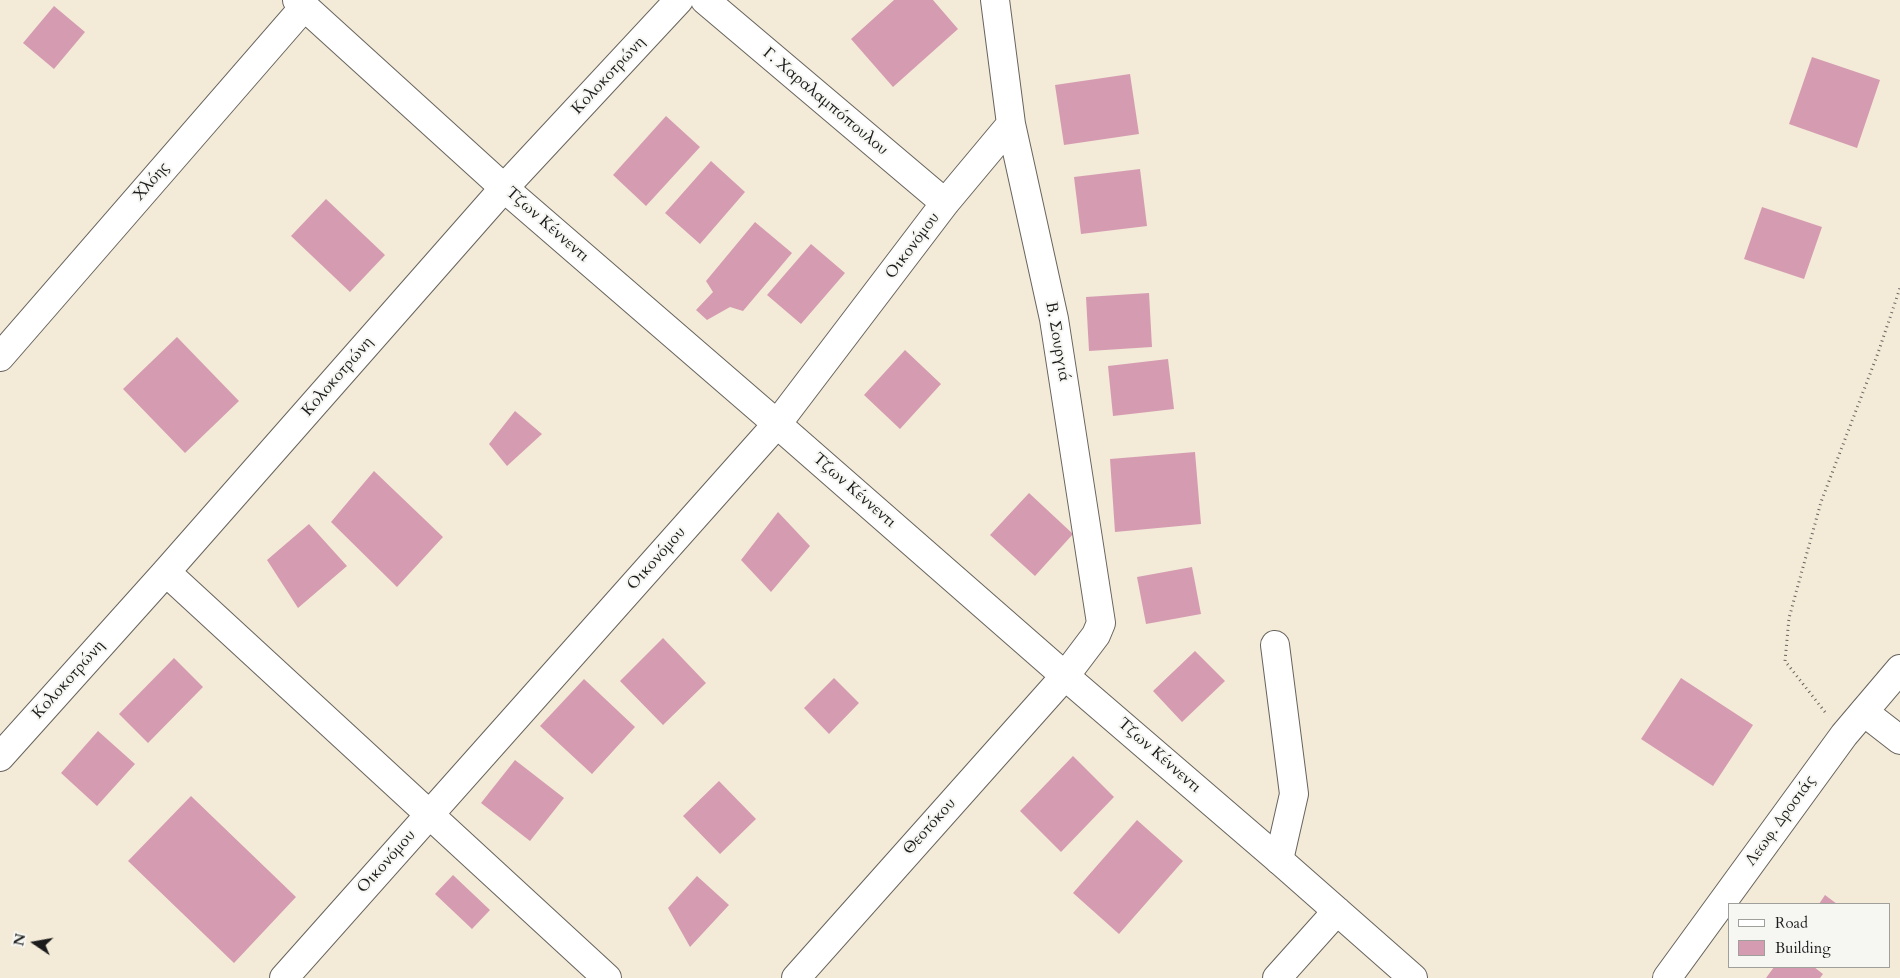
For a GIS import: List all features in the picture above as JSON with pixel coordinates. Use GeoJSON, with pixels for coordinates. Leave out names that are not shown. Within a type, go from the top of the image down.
{"type":"FeatureCollection","features":[{"type":"Feature","properties":{"kind":"street","name":"Κολοκοτρώνη"},"geometry":{"type":"LineString","coordinates":[[0,757],[166,572],[504,188],[679,0]]}},
{"type":"Feature","properties":{"kind":"street","name":"Γ. Χαραλαμπόπουλου"},"geometry":{"type":"LineString","coordinates":[[705,0],[945,203]]}},
{"type":"Feature","properties":{"kind":"street","name":"Β. Σουργιά"},"geometry":{"type":"LineString","coordinates":[[995,0],[1010,124],[1054,319],[1100,617],[1099,629],[1065,676]]}},
{"type":"Feature","properties":{"kind":"street","name":"Τζων Κέννεντι"},"geometry":{"type":"LineString","coordinates":[[300,4],[504,188],[1413,978]]}},
{"type":"Feature","properties":{"kind":"street","name":"Χλόης"},"geometry":{"type":"LineString","coordinates":[[0,357],[300,4]]}},
{"type":"Feature","properties":{"kind":"street","name":"Οικονόμου"},"geometry":{"type":"LineString","coordinates":[[284,978],[777,424],[945,203],[1010,124]]}},
{"type":"Feature","properties":{"kind":"street"},"geometry":{"type":"LineString","coordinates":[[166,572],[606,978]]}},
{"type":"Feature","properties":{"kind":"street"},"geometry":{"type":"LineString","coordinates":[[1275,645],[1294,794],[1279,860]]}},
{"type":"Feature","properties":{"kind":"street","name":"Λεωφ. Δροσιάς"},"geometry":{"type":"LineString","coordinates":[[1667,978],[1844,735],[1900,669]]}},
{"type":"Feature","properties":{"kind":"street","name":"Θεοτόκου"},"geometry":{"type":"LineString","coordinates":[[796,978],[1065,676]]}},
{"type":"Feature","properties":{"kind":"street"},"geometry":{"type":"LineString","coordinates":[[1864,712],[1900,740]]}},
{"type":"Feature","properties":{"kind":"street"},"geometry":{"type":"LineString","coordinates":[[1277,978],[1337,911]]}},
{"type":"Feature","properties":{"kind":"path"},"geometry":{"type":"LineString","coordinates":[[1844,735],[1785,661],[1789,618],[1821,502],[1878,353],[1900,288]]}},
{"type":"Feature","properties":{"kind":"building"},"geometry":{"type":"Polygon","coordinates":[[[894,0],[933,0],[958,29],[893,87],[851,39],[894,0]]]}},
{"type":"Feature","properties":{"kind":"building"},"geometry":{"type":"Polygon","coordinates":[[[54,6],[85,32],[54,69],[23,43],[54,6]]]}},
{"type":"Feature","properties":{"kind":"building"},"geometry":{"type":"Polygon","coordinates":[[[1812,57],[1880,80],[1857,148],[1789,124],[1812,57]]]}},
{"type":"Feature","properties":{"kind":"building"},"geometry":{"type":"Polygon","coordinates":[[[1130,74],[1139,134],[1064,145],[1055,85],[1130,74]]]}},
{"type":"Feature","properties":{"kind":"building"},"geometry":{"type":"Polygon","coordinates":[[[666,116],[700,147],[646,206],[613,175],[666,116]]]}},
{"type":"Feature","properties":{"kind":"building"},"geometry":{"type":"Polygon","coordinates":[[[711,161],[745,192],[700,244],[665,213],[711,161]]]}},
{"type":"Feature","properties":{"kind":"building"},"geometry":{"type":"Polygon","coordinates":[[[1140,169],[1147,226],[1081,234],[1074,177],[1140,169]]]}},
{"type":"Feature","properties":{"kind":"building"},"geometry":{"type":"Polygon","coordinates":[[[326,199],[385,255],[350,292],[291,236],[326,199]]]}},
{"type":"Feature","properties":{"kind":"building"},"geometry":{"type":"Polygon","coordinates":[[[1762,207],[1822,227],[1804,279],[1744,259],[1762,207]]]}},
{"type":"Feature","properties":{"kind":"building"},"geometry":{"type":"Polygon","coordinates":[[[755,222],[792,253],[743,311],[730,307],[707,320],[696,310],[713,292],[706,281],[755,222]]]}},
{"type":"Feature","properties":{"kind":"building"},"geometry":{"type":"Polygon","coordinates":[[[811,244],[845,273],[801,324],[767,295],[811,244]]]}},
{"type":"Feature","properties":{"kind":"building"},"geometry":{"type":"Polygon","coordinates":[[[1149,293],[1152,347],[1089,351],[1086,297],[1149,293]]]}},
{"type":"Feature","properties":{"kind":"building"},"geometry":{"type":"Polygon","coordinates":[[[177,337],[239,401],[185,453],[123,389],[177,337]]]}},
{"type":"Feature","properties":{"kind":"building"},"geometry":{"type":"Polygon","coordinates":[[[905,350],[941,384],[900,429],[864,395],[905,350]]]}},
{"type":"Feature","properties":{"kind":"building"},"geometry":{"type":"Polygon","coordinates":[[[1168,359],[1174,409],[1113,416],[1108,366],[1168,359]]]}},
{"type":"Feature","properties":{"kind":"building"},"geometry":{"type":"Polygon","coordinates":[[[515,411],[542,434],[507,466],[489,444],[515,411]]]}},
{"type":"Feature","properties":{"kind":"building"},"geometry":{"type":"Polygon","coordinates":[[[1195,452],[1201,524],[1115,532],[1110,459],[1195,452]]]}},
{"type":"Feature","properties":{"kind":"building"},"geometry":{"type":"Polygon","coordinates":[[[374,471],[443,537],[397,587],[331,522],[374,471]]]}},
{"type":"Feature","properties":{"kind":"building"},"geometry":{"type":"Polygon","coordinates":[[[1029,493],[1073,534],[1035,576],[990,535],[1029,493]]]}},
{"type":"Feature","properties":{"kind":"building"},"geometry":{"type":"Polygon","coordinates":[[[778,512],[810,546],[771,592],[741,560],[778,512]]]}},
{"type":"Feature","properties":{"kind":"building"},"geometry":{"type":"Polygon","coordinates":[[[309,524],[347,566],[298,608],[267,560],[309,524]]]}},
{"type":"Feature","properties":{"kind":"building"},"geometry":{"type":"Polygon","coordinates":[[[1192,567],[1201,614],[1146,624],[1137,577],[1192,567]]]}},
{"type":"Feature","properties":{"kind":"building"},"geometry":{"type":"Polygon","coordinates":[[[663,638],[706,683],[663,725],[620,681],[663,638]]]}},
{"type":"Feature","properties":{"kind":"building"},"geometry":{"type":"Polygon","coordinates":[[[1195,651],[1225,681],[1182,722],[1153,691],[1195,651]]]}},
{"type":"Feature","properties":{"kind":"building"},"geometry":{"type":"Polygon","coordinates":[[[174,658],[203,687],[148,743],[119,714],[174,658]]]}},
{"type":"Feature","properties":{"kind":"building"},"geometry":{"type":"Polygon","coordinates":[[[834,678],[859,703],[829,734],[804,708],[834,678]]]}},
{"type":"Feature","properties":{"kind":"building"},"geometry":{"type":"Polygon","coordinates":[[[1681,678],[1753,725],[1713,786],[1641,739],[1681,678]]]}},
{"type":"Feature","properties":{"kind":"building"},"geometry":{"type":"Polygon","coordinates":[[[584,679],[635,727],[592,774],[540,726],[584,679]]]}},
{"type":"Feature","properties":{"kind":"building"},"geometry":{"type":"Polygon","coordinates":[[[98,731],[135,764],[97,806],[61,773],[98,731]]]}},
{"type":"Feature","properties":{"kind":"building"},"geometry":{"type":"Polygon","coordinates":[[[1073,756],[1114,797],[1061,852],[1020,811],[1073,756]]]}},
{"type":"Feature","properties":{"kind":"building"},"geometry":{"type":"Polygon","coordinates":[[[515,760],[564,798],[530,841],[481,803],[515,760]]]}},
{"type":"Feature","properties":{"kind":"building"},"geometry":{"type":"Polygon","coordinates":[[[719,781],[756,819],[720,854],[683,816],[719,781]]]}},
{"type":"Feature","properties":{"kind":"building"},"geometry":{"type":"Polygon","coordinates":[[[191,796],[296,897],[234,963],[128,861],[191,796]]]}},
{"type":"Feature","properties":{"kind":"building"},"geometry":{"type":"Polygon","coordinates":[[[1137,820],[1183,861],[1119,934],[1073,893],[1137,820]]]}},
{"type":"Feature","properties":{"kind":"building"},"geometry":{"type":"Polygon","coordinates":[[[453,875],[490,910],[472,929],[435,894],[453,875]]]}},
{"type":"Feature","properties":{"kind":"building"},"geometry":{"type":"Polygon","coordinates":[[[697,876],[729,905],[690,947],[668,908],[697,876]]]}},
{"type":"Feature","properties":{"kind":"building"},"geometry":{"type":"Polygon","coordinates":[[[1825,895],[1836,903],[1820,903],[1825,895]]]}},
{"type":"Feature","properties":{"kind":"building"},"geometry":{"type":"Polygon","coordinates":[[[1773,968],[1815,968],[1823,974],[1820,978],[1766,978],[1773,968]]]}}]}
